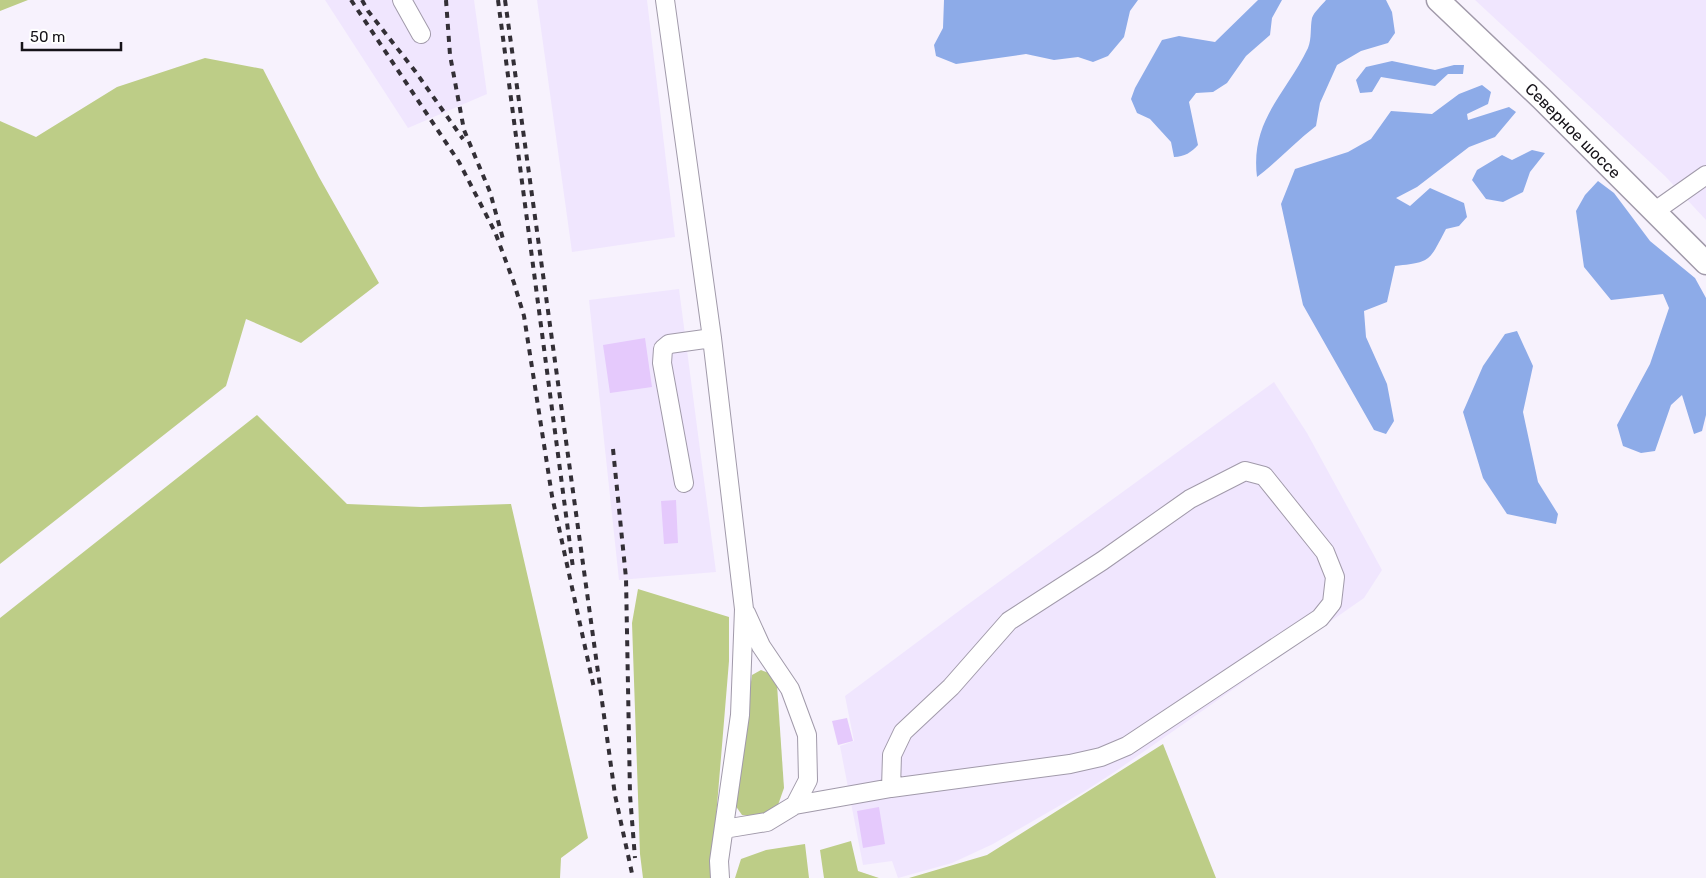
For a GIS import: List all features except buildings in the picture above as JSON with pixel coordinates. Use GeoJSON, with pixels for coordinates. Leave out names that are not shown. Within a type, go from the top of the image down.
{"type":"FeatureCollection","features":[{"type":"Feature","properties":{"kind":"main road","name":"Северное шоссе"},"geometry":{"type":"LineString","coordinates":[[1438,0],[1541,98],[1655,212],[1702,252]]}},
{"type":"Feature","properties":{"kind":"street"},"geometry":{"type":"LineString","coordinates":[[402,0],[421,34]]}},
{"type":"Feature","properties":{"kind":"street"},"geometry":{"type":"LineString","coordinates":[[665,0],[712,338],[744,609],[740,715],[719,861],[720,878]]}},
{"type":"Feature","properties":{"kind":"street"},"geometry":{"type":"LineString","coordinates":[[1655,212],[1706,175]]}},
{"type":"Feature","properties":{"kind":"street"},"geometry":{"type":"LineString","coordinates":[[684,483],[662,364],[663,349],[669,344],[712,338]]}},
{"type":"Feature","properties":{"kind":"street"},"geometry":{"type":"LineString","coordinates":[[724,830],[767,822],[795,806],[891,788],[1070,764],[1101,757],[1128,746],[1320,618],[1332,603],[1335,577],[1325,552],[1264,476],[1245,471],[1190,499],[1102,561],[1009,621],[988,642],[951,687],[903,732],[892,755],[891,788]]}},
{"type":"Feature","properties":{"kind":"street"},"geometry":{"type":"LineString","coordinates":[[744,609],[761,646],[790,689],[806,735],[808,780],[795,806]]}},
{"type":"Feature","properties":{"kind":"shaded area"},"geometry":{"type":"Polygon","coordinates":[[[325,0],[474,0],[487,94],[408,128],[325,0]]]}},
{"type":"Feature","properties":{"kind":"shaded area"},"geometry":{"type":"Polygon","coordinates":[[[537,0],[647,0],[675,237],[572,252],[537,0]]]}},
{"type":"Feature","properties":{"kind":"shaded area"},"geometry":{"type":"Polygon","coordinates":[[[1475,0],[1706,0],[1706,220],[1665,176],[1475,0]]]}},
{"type":"Feature","properties":{"kind":"shaded area"},"geometry":{"type":"Polygon","coordinates":[[[679,289],[716,572],[619,580],[589,300],[679,289]]]}},
{"type":"Feature","properties":{"kind":"shaded area"},"geometry":{"type":"Polygon","coordinates":[[[1274,382],[1307,433],[1382,570],[1364,598],[1116,771],[993,844],[952,863],[898,878],[892,861],[863,865],[840,746],[854,741],[845,696],[1274,382]]]}},
{"type":"Feature","properties":{"kind":"green space"},"geometry":{"type":"Polygon","coordinates":[[[0,0],[28,0],[0,11],[0,0]]]}},
{"type":"Feature","properties":{"kind":"green space"},"geometry":{"type":"Polygon","coordinates":[[[205,58],[263,69],[319,177],[379,283],[301,343],[246,319],[226,386],[0,564],[0,121],[36,137],[117,87],[205,58]]]}},
{"type":"Feature","properties":{"kind":"green space"},"geometry":{"type":"Polygon","coordinates":[[[257,415],[347,504],[421,507],[511,504],[588,838],[561,858],[560,878],[0,878],[0,618],[257,415]]]}},
{"type":"Feature","properties":{"kind":"green space"},"geometry":{"type":"Polygon","coordinates":[[[638,589],[729,617],[729,661],[711,878],[643,878],[640,854],[632,623],[638,589]]]}},
{"type":"Feature","properties":{"kind":"green space"},"geometry":{"type":"Polygon","coordinates":[[[761,670],[769,673],[777,685],[784,788],[778,805],[769,812],[751,816],[742,815],[735,805],[752,675],[761,670]]]}},
{"type":"Feature","properties":{"kind":"green space"},"geometry":{"type":"Polygon","coordinates":[[[1163,744],[1216,878],[909,878],[987,855],[1163,744]]]}},
{"type":"Feature","properties":{"kind":"green space"},"geometry":{"type":"Polygon","coordinates":[[[851,841],[858,871],[879,878],[824,878],[820,850],[851,841]]]}},
{"type":"Feature","properties":{"kind":"green space"},"geometry":{"type":"Polygon","coordinates":[[[805,844],[809,878],[735,878],[741,859],[766,850],[805,844]]]}},
{"type":"Feature","properties":{"kind":"water"},"geometry":{"type":"Polygon","coordinates":[[[944,0],[1138,0],[1130,11],[1124,37],[1108,56],[1093,62],[1078,57],[1054,60],[1026,54],[956,64],[936,56],[934,45],[943,28],[944,0]]]}},
{"type":"Feature","properties":{"kind":"water"},"geometry":{"type":"Polygon","coordinates":[[[1258,0],[1282,0],[1272,18],[1270,35],[1246,56],[1227,83],[1213,92],[1196,93],[1189,102],[1198,145],[1188,154],[1174,157],[1171,142],[1150,119],[1137,113],[1131,99],[1135,88],[1162,40],[1179,36],[1215,42],[1258,0]]]}},
{"type":"Feature","properties":{"kind":"water"},"geometry":{"type":"Polygon","coordinates":[[[1326,0],[1386,0],[1392,12],[1395,33],[1388,43],[1361,51],[1337,65],[1320,103],[1316,126],[1257,177],[1256,157],[1264,123],[1308,48],[1312,18],[1326,0]]]}},
{"type":"Feature","properties":{"kind":"water"},"geometry":{"type":"Polygon","coordinates":[[[1392,61],[1435,70],[1454,65],[1464,65],[1463,74],[1448,74],[1435,86],[1381,77],[1372,92],[1360,93],[1356,80],[1366,67],[1392,61]]]}},
{"type":"Feature","properties":{"kind":"water"},"geometry":{"type":"Polygon","coordinates":[[[1482,85],[1491,92],[1488,104],[1467,114],[1468,120],[1509,107],[1516,112],[1495,137],[1469,147],[1417,187],[1396,198],[1410,206],[1430,188],[1464,203],[1467,217],[1459,226],[1446,229],[1436,248],[1428,258],[1416,263],[1395,266],[1387,302],[1364,311],[1366,337],[1387,384],[1394,421],[1386,434],[1374,430],[1303,305],[1281,204],[1295,169],[1348,152],[1371,139],[1391,111],[1432,114],[1459,94],[1482,85]]]}},
{"type":"Feature","properties":{"kind":"water"},"geometry":{"type":"Polygon","coordinates":[[[1532,150],[1545,153],[1530,172],[1523,192],[1503,202],[1486,199],[1472,180],[1477,170],[1502,155],[1512,160],[1532,150]]]}},
{"type":"Feature","properties":{"kind":"water"},"geometry":{"type":"Polygon","coordinates":[[[1598,181],[1614,193],[1650,241],[1695,278],[1706,298],[1706,415],[1702,431],[1694,434],[1682,395],[1671,405],[1655,451],[1641,453],[1623,446],[1617,425],[1650,364],[1669,308],[1663,294],[1611,300],[1584,267],[1576,211],[1585,195],[1598,181]]]}},
{"type":"Feature","properties":{"kind":"water"},"geometry":{"type":"Polygon","coordinates":[[[1517,331],[1533,366],[1523,412],[1538,482],[1558,514],[1556,524],[1507,514],[1483,478],[1463,412],[1483,366],[1505,334],[1517,331]]]}},
{"type":"Feature","properties":{"kind":"railway"},"geometry":{"type":"LineString","coordinates":[[351,0],[459,162],[495,232],[514,283],[524,316],[552,496],[594,688]]}},
{"type":"Feature","properties":{"kind":"railway"},"geometry":{"type":"LineString","coordinates":[[362,0],[368,11],[415,71],[463,139]]}},
{"type":"Feature","properties":{"kind":"railway"},"geometry":{"type":"LineString","coordinates":[[446,0],[450,55],[464,130],[490,192],[503,239]]}},
{"type":"Feature","properties":{"kind":"railway"},"geometry":{"type":"LineString","coordinates":[[498,0],[573,568]]}},
{"type":"Feature","properties":{"kind":"railway"},"geometry":{"type":"LineString","coordinates":[[505,0],[615,795],[633,878]]}},
{"type":"Feature","properties":{"kind":"railway"},"geometry":{"type":"LineString","coordinates":[[613,449],[626,578],[630,795],[635,858]]}}]}
